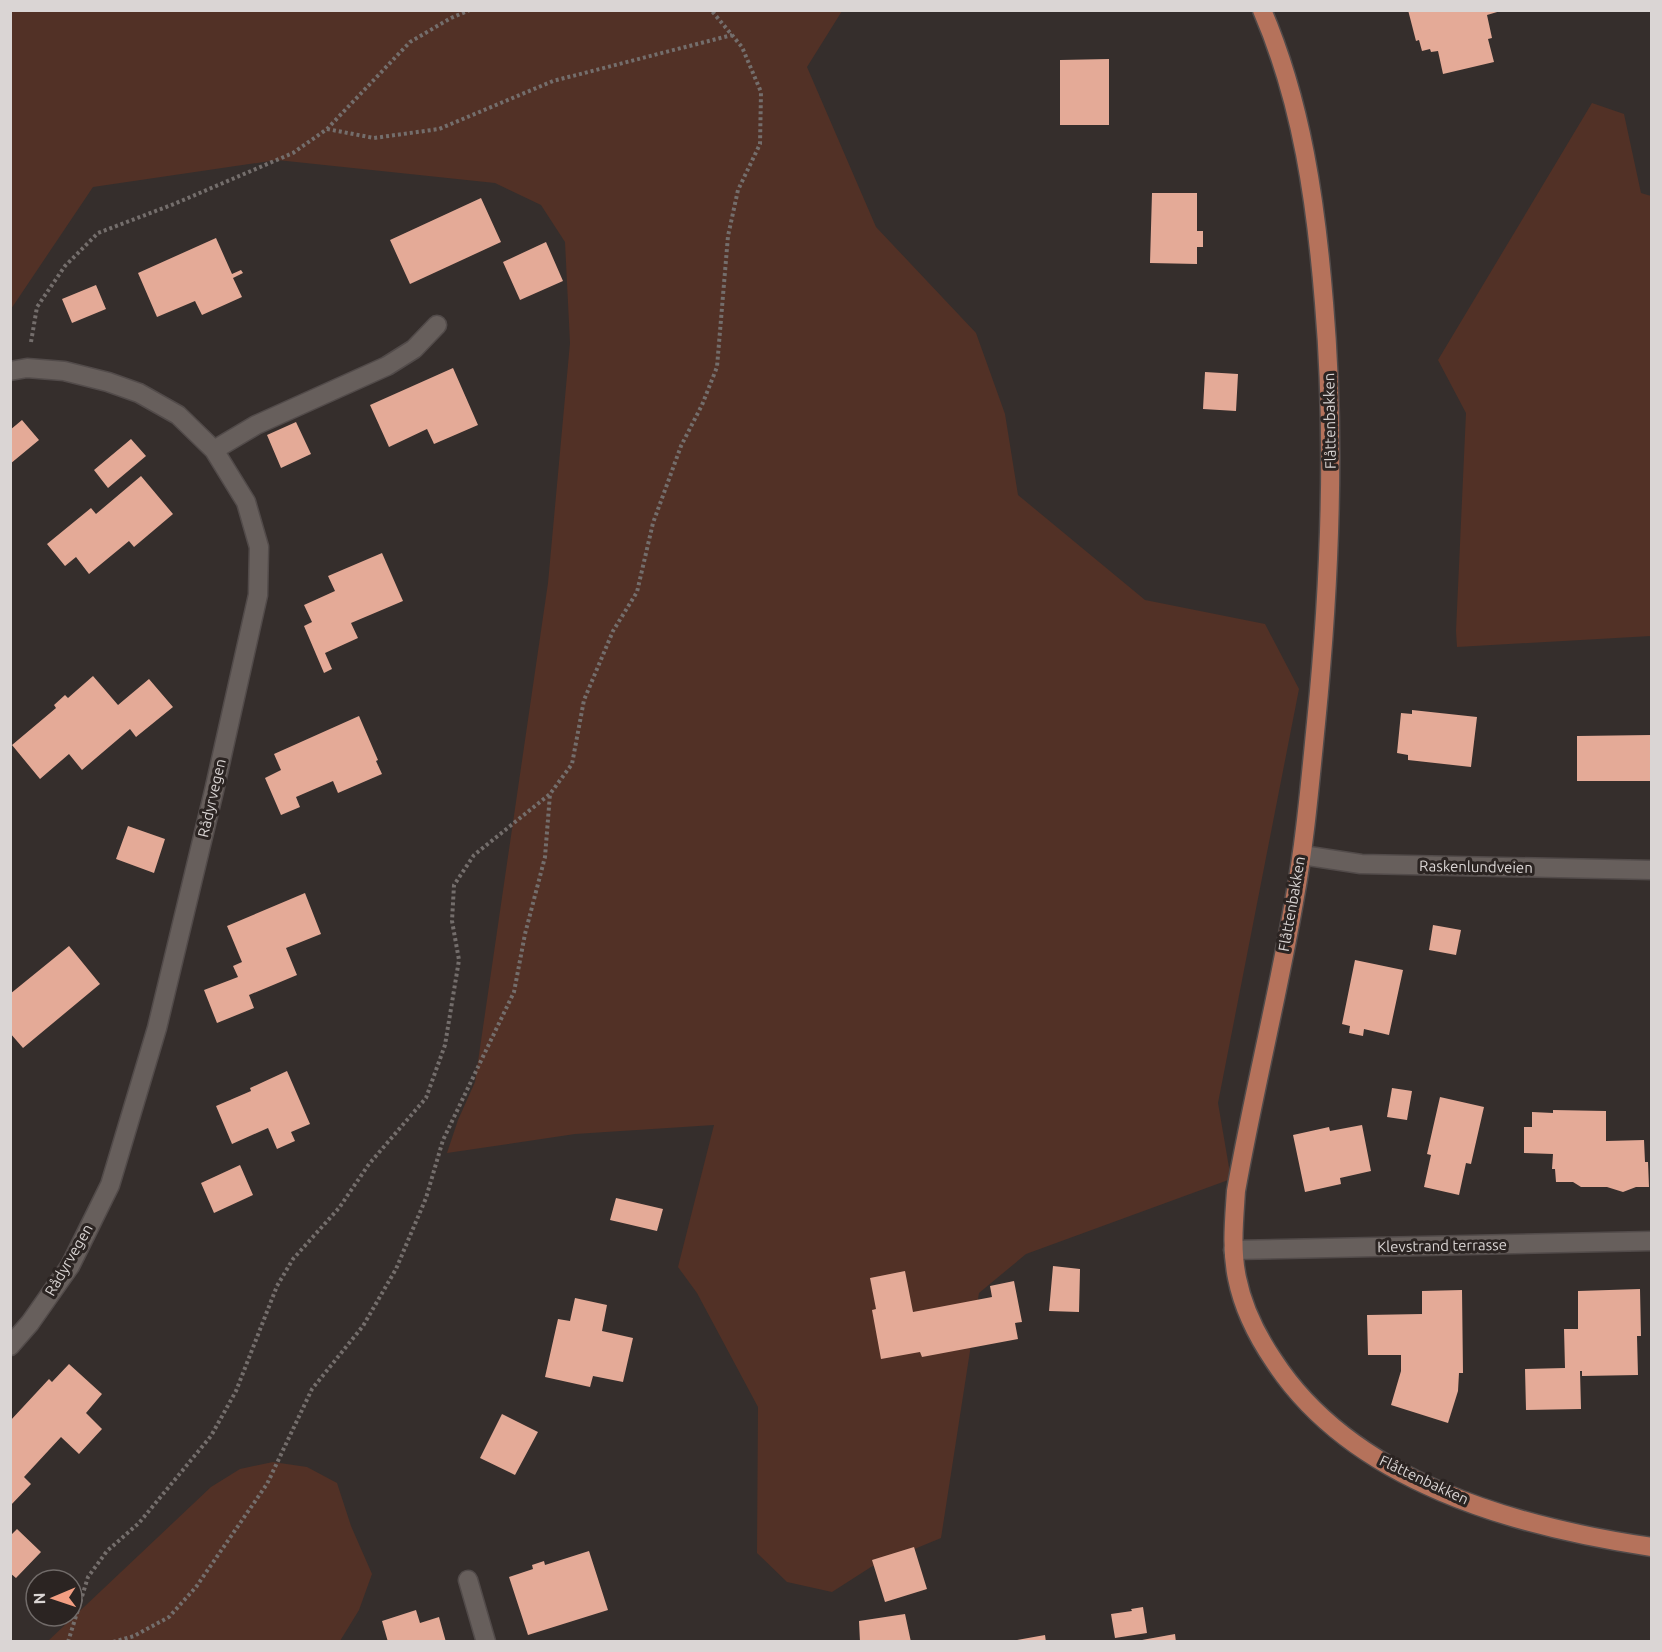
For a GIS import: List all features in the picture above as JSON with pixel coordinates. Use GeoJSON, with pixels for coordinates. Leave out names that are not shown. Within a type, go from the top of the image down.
{"type":"FeatureCollection","features":[{"type":"Feature","properties":{"kind":"main road","name":"Flåttenbakken"},"geometry":{"type":"LineString","coordinates":[[1262,10],[1277,46],[1291,94],[1309,175],[1319,238],[1329,363],[1331,449],[1326,629],[1302,855],[1238,1180],[1233,1250],[1237,1279],[1262,1343],[1295,1391],[1335,1430],[1350,1441],[1407,1476],[1462,1500],[1552,1528],[1652,1547]]}},
{"type":"Feature","properties":{"kind":"street"},"geometry":{"type":"LineString","coordinates":[[214,450],[256,425],[387,366],[414,349],[437,325]]}},
{"type":"Feature","properties":{"kind":"street","name":"Rådyrvegen"},"geometry":{"type":"LineString","coordinates":[[10,1346],[30,1323],[70,1266],[110,1185],[157,1028],[214,791],[258,595],[259,548],[246,502],[214,450],[178,415],[139,393],[108,382],[64,371],[19,370]]}},
{"type":"Feature","properties":{"kind":"street","name":"Raskenlundveien"},"geometry":{"type":"LineString","coordinates":[[1302,855],[1361,864],[1652,870]]}},
{"type":"Feature","properties":{"kind":"street","name":"Klevstrand terrasse"},"geometry":{"type":"LineString","coordinates":[[1233,1250],[1652,1241]]}},
{"type":"Feature","properties":{"kind":"street"},"geometry":{"type":"LineString","coordinates":[[468,1580],[486,1641]]}},
{"type":"Feature","properties":{"kind":"path"},"geometry":{"type":"LineString","coordinates":[[19,370],[37,307],[65,266],[98,233],[174,204],[293,153],[327,129],[410,42],[451,18],[470,10]]}},
{"type":"Feature","properties":{"kind":"path"},"geometry":{"type":"LineString","coordinates":[[68,1641],[88,1577],[107,1551],[139,1523],[211,1436],[236,1391],[278,1286],[293,1259],[339,1208],[369,1164],[426,1098],[445,1046],[459,960],[452,921],[454,885],[474,855],[550,794],[572,764],[584,700],[613,631],[637,592],[652,523],[681,446],[702,405],[717,367],[728,236],[738,190],[760,144],[761,92],[742,47],[711,10]]}},
{"type":"Feature","properties":{"kind":"path"},"geometry":{"type":"LineString","coordinates":[[327,129],[374,138],[440,129],[553,81],[732,35]]}},
{"type":"Feature","properties":{"kind":"path"},"geometry":{"type":"LineString","coordinates":[[113,1641],[134,1636],[169,1617],[196,1587],[267,1484],[312,1389],[363,1326],[396,1269],[426,1198],[443,1140],[514,992],[525,934],[545,857],[550,794]]}},
{"type":"Feature","properties":{"kind":"shaded area"},"geometry":{"type":"Polygon","coordinates":[[[11,11],[842,11],[807,67],[876,227],[976,333],[1005,414],[1018,495],[1145,600],[1265,624],[1299,689],[1218,1103],[1231,1179],[1026,1254],[979,1293],[941,1538],[871,1567],[832,1592],[787,1582],[757,1553],[758,1407],[697,1293],[678,1267],[714,1125],[575,1134],[447,1153],[458,1120],[475,1082],[548,583],[570,343],[565,242],[541,205],[495,183],[277,160],[93,187],[11,309],[11,11]]]}},
{"type":"Feature","properties":{"kind":"shaded area"},"geometry":{"type":"Polygon","coordinates":[[[1592,103],[1624,114],[1641,193],[1651,196],[1651,636],[1457,647],[1466,413],[1438,360],[1592,103]]]}},
{"type":"Feature","properties":{"kind":"shaded area"},"geometry":{"type":"Polygon","coordinates":[[[273,1462],[307,1467],[337,1483],[351,1526],[372,1574],[359,1610],[340,1641],[48,1641],[62,1628],[84,1628],[84,1607],[211,1487],[240,1469],[273,1462]]]}},
{"type":"Feature","properties":{"kind":"building"},"geometry":{"type":"Polygon","coordinates":[[[1408,10],[1504,10],[1487,15],[1492,38],[1488,39],[1494,62],[1443,74],[1438,51],[1431,52],[1430,49],[1422,51],[1419,40],[1416,41],[1408,10]]]}},
{"type":"Feature","properties":{"kind":"building"},"geometry":{"type":"Polygon","coordinates":[[[1109,59],[1109,125],[1060,125],[1060,60],[1109,59]]]}},
{"type":"Feature","properties":{"kind":"building"},"geometry":{"type":"Polygon","coordinates":[[[1152,193],[1197,193],[1197,231],[1203,231],[1203,247],[1197,247],[1197,264],[1150,263],[1152,193]]]}},
{"type":"Feature","properties":{"kind":"building"},"geometry":{"type":"Polygon","coordinates":[[[481,198],[501,242],[410,284],[390,240],[481,198]]]}},
{"type":"Feature","properties":{"kind":"building"},"geometry":{"type":"Polygon","coordinates":[[[216,238],[232,274],[241,270],[243,273],[233,278],[242,297],[202,315],[195,301],[157,317],[138,273],[216,238]]]}},
{"type":"Feature","properties":{"kind":"building"},"geometry":{"type":"Polygon","coordinates":[[[546,242],[563,281],[520,300],[503,262],[546,242]]]}},
{"type":"Feature","properties":{"kind":"building"},"geometry":{"type":"Polygon","coordinates":[[[96,285],[106,309],[72,323],[62,299],[96,285]]]}},
{"type":"Feature","properties":{"kind":"building"},"geometry":{"type":"Polygon","coordinates":[[[453,368],[478,425],[434,444],[427,429],[389,447],[370,405],[453,368]]]}},
{"type":"Feature","properties":{"kind":"building"},"geometry":{"type":"Polygon","coordinates":[[[1205,372],[1238,374],[1236,411],[1203,409],[1205,372]]]}},
{"type":"Feature","properties":{"kind":"building"},"geometry":{"type":"Polygon","coordinates":[[[22,420],[39,440],[10,464],[10,430],[22,420]]]}},
{"type":"Feature","properties":{"kind":"building"},"geometry":{"type":"Polygon","coordinates":[[[296,422],[311,454],[281,468],[267,435],[296,422]]]}},
{"type":"Feature","properties":{"kind":"building"},"geometry":{"type":"Polygon","coordinates":[[[131,439],[146,456],[108,488],[94,470],[131,439]]]}},
{"type":"Feature","properties":{"kind":"building"},"geometry":{"type":"Polygon","coordinates":[[[141,476],[173,514],[134,547],[129,541],[89,574],[76,557],[65,566],[47,544],[91,508],[96,514],[141,476]]]}},
{"type":"Feature","properties":{"kind":"building"},"geometry":{"type":"Polygon","coordinates":[[[382,553],[403,601],[351,623],[358,638],[325,653],[332,669],[324,673],[304,626],[312,622],[304,605],[335,591],[328,576],[382,553]]]}},
{"type":"Feature","properties":{"kind":"building"},"geometry":{"type":"Polygon","coordinates":[[[93,676],[118,705],[149,679],[173,707],[136,737],[130,729],[82,770],[69,754],[40,779],[12,745],[56,708],[54,705],[65,695],[68,698],[93,676]]]}},
{"type":"Feature","properties":{"kind":"building"},"geometry":{"type":"Polygon","coordinates":[[[1412,710],[1477,717],[1471,767],[1408,760],[1408,755],[1397,753],[1401,713],[1412,714],[1412,710]]]}},
{"type":"Feature","properties":{"kind":"building"},"geometry":{"type":"Polygon","coordinates":[[[359,716],[382,774],[338,793],[333,781],[296,797],[300,807],[281,815],[265,778],[281,770],[274,754],[359,716]]]}},
{"type":"Feature","properties":{"kind":"building"},"geometry":{"type":"Polygon","coordinates":[[[1651,735],[1651,781],[1577,781],[1577,736],[1651,735]]]}},
{"type":"Feature","properties":{"kind":"building"},"geometry":{"type":"Polygon","coordinates":[[[128,826],[165,839],[154,873],[116,859],[128,826]]]}},
{"type":"Feature","properties":{"kind":"building"},"geometry":{"type":"Polygon","coordinates":[[[305,893],[321,934],[286,948],[297,975],[249,995],[254,1008],[217,1023],[204,990],[238,977],[233,966],[242,962],[227,926],[305,893]]]}},
{"type":"Feature","properties":{"kind":"building"},"geometry":{"type":"Polygon","coordinates":[[[1433,925],[1461,930],[1456,955],[1429,950],[1433,925]]]}},
{"type":"Feature","properties":{"kind":"building"},"geometry":{"type":"Polygon","coordinates":[[[69,946],[100,984],[23,1048],[10,1033],[10,994],[69,946]]]}},
{"type":"Feature","properties":{"kind":"building"},"geometry":{"type":"Polygon","coordinates":[[[1355,960],[1403,970],[1389,1035],[1364,1029],[1363,1036],[1349,1033],[1350,1026],[1342,1024],[1355,960]]]}},
{"type":"Feature","properties":{"kind":"building"},"geometry":{"type":"Polygon","coordinates":[[[287,1071],[310,1124],[291,1132],[295,1141],[277,1149],[268,1128],[232,1144],[216,1106],[251,1091],[250,1088],[287,1071]]]}},
{"type":"Feature","properties":{"kind":"building"},"geometry":{"type":"Polygon","coordinates":[[[1392,1088],[1412,1091],[1407,1120],[1387,1117],[1392,1088]]]}},
{"type":"Feature","properties":{"kind":"building"},"geometry":{"type":"Polygon","coordinates":[[[1440,1097],[1484,1107],[1471,1164],[1466,1163],[1459,1195],[1424,1187],[1431,1155],[1427,1154],[1440,1097]]]}},
{"type":"Feature","properties":{"kind":"building"},"geometry":{"type":"Polygon","coordinates":[[[1553,1110],[1606,1111],[1606,1141],[1644,1140],[1649,1187],[1636,1187],[1623,1192],[1607,1187],[1581,1187],[1573,1182],[1556,1182],[1555,1169],[1552,1169],[1553,1154],[1524,1153],[1524,1127],[1532,1127],[1532,1112],[1553,1113],[1553,1110]]]}},
{"type":"Feature","properties":{"kind":"building"},"geometry":{"type":"Polygon","coordinates":[[[1362,1125],[1371,1171],[1340,1178],[1341,1184],[1305,1192],[1293,1135],[1329,1127],[1330,1131],[1362,1125]]]}},
{"type":"Feature","properties":{"kind":"building"},"geometry":{"type":"Polygon","coordinates":[[[240,1165],[253,1195],[214,1213],[201,1183],[240,1165]]]}},
{"type":"Feature","properties":{"kind":"building"},"geometry":{"type":"Polygon","coordinates":[[[616,1198],[663,1209],[657,1231],[610,1220],[616,1198]]]}},
{"type":"Feature","properties":{"kind":"building"},"geometry":{"type":"Polygon","coordinates":[[[1053,1266],[1080,1269],[1079,1312],[1049,1311],[1053,1266]]]}},
{"type":"Feature","properties":{"kind":"building"},"geometry":{"type":"Polygon","coordinates":[[[905,1271],[913,1312],[992,1297],[990,1286],[1014,1281],[1022,1322],[1015,1323],[1018,1339],[922,1357],[920,1352],[881,1359],[872,1310],[876,1309],[870,1278],[905,1271]]]}},
{"type":"Feature","properties":{"kind":"building"},"geometry":{"type":"Polygon","coordinates":[[[1640,1289],[1641,1336],[1637,1336],[1638,1375],[1582,1376],[1582,1371],[1580,1371],[1581,1409],[1526,1410],[1525,1369],[1565,1368],[1564,1329],[1578,1329],[1578,1291],[1640,1289]]]}},
{"type":"Feature","properties":{"kind":"building"},"geometry":{"type":"Polygon","coordinates":[[[1462,1290],[1463,1373],[1459,1373],[1458,1391],[1448,1423],[1391,1405],[1401,1371],[1401,1355],[1368,1355],[1367,1315],[1422,1314],[1422,1291],[1462,1290]]]}},
{"type":"Feature","properties":{"kind":"building"},"geometry":{"type":"Polygon","coordinates":[[[575,1298],[607,1305],[602,1331],[633,1338],[623,1382],[593,1376],[590,1387],[545,1377],[558,1319],[570,1321],[575,1298]]]}},
{"type":"Feature","properties":{"kind":"building"},"geometry":{"type":"Polygon","coordinates":[[[69,1364],[102,1394],[86,1413],[102,1429],[79,1454],[61,1437],[24,1477],[31,1484],[10,1506],[10,1421],[49,1379],[52,1382],[69,1364]]]}},
{"type":"Feature","properties":{"kind":"building"},"geometry":{"type":"Polygon","coordinates":[[[502,1414],[538,1432],[515,1475],[480,1458],[502,1414]]]}},
{"type":"Feature","properties":{"kind":"building"},"geometry":{"type":"Polygon","coordinates":[[[17,1529],[41,1552],[16,1578],[10,1573],[10,1536],[17,1529]]]}},
{"type":"Feature","properties":{"kind":"building"},"geometry":{"type":"Polygon","coordinates":[[[914,1547],[927,1589],[885,1602],[872,1560],[914,1547]]]}},
{"type":"Feature","properties":{"kind":"building"},"geometry":{"type":"Polygon","coordinates":[[[589,1551],[608,1610],[528,1635],[509,1577],[533,1569],[532,1565],[544,1561],[545,1565],[589,1551]]]}},
{"type":"Feature","properties":{"kind":"building"},"geometry":{"type":"Polygon","coordinates":[[[1143,1607],[1147,1633],[1115,1638],[1111,1614],[1143,1607]]]}},
{"type":"Feature","properties":{"kind":"building"},"geometry":{"type":"Polygon","coordinates":[[[416,1610],[420,1623],[439,1617],[446,1642],[388,1642],[382,1621],[416,1610]]]}},
{"type":"Feature","properties":{"kind":"building"},"geometry":{"type":"Polygon","coordinates":[[[905,1614],[911,1642],[860,1642],[859,1621],[905,1614]]]}},
{"type":"Feature","properties":{"kind":"building"},"geometry":{"type":"Polygon","coordinates":[[[1175,1634],[1176,1642],[1142,1642],[1142,1640],[1175,1634]]]}},
{"type":"Feature","properties":{"kind":"building"},"geometry":{"type":"Polygon","coordinates":[[[1045,1635],[1046,1642],[1017,1642],[1017,1640],[1045,1635]]]}}]}
